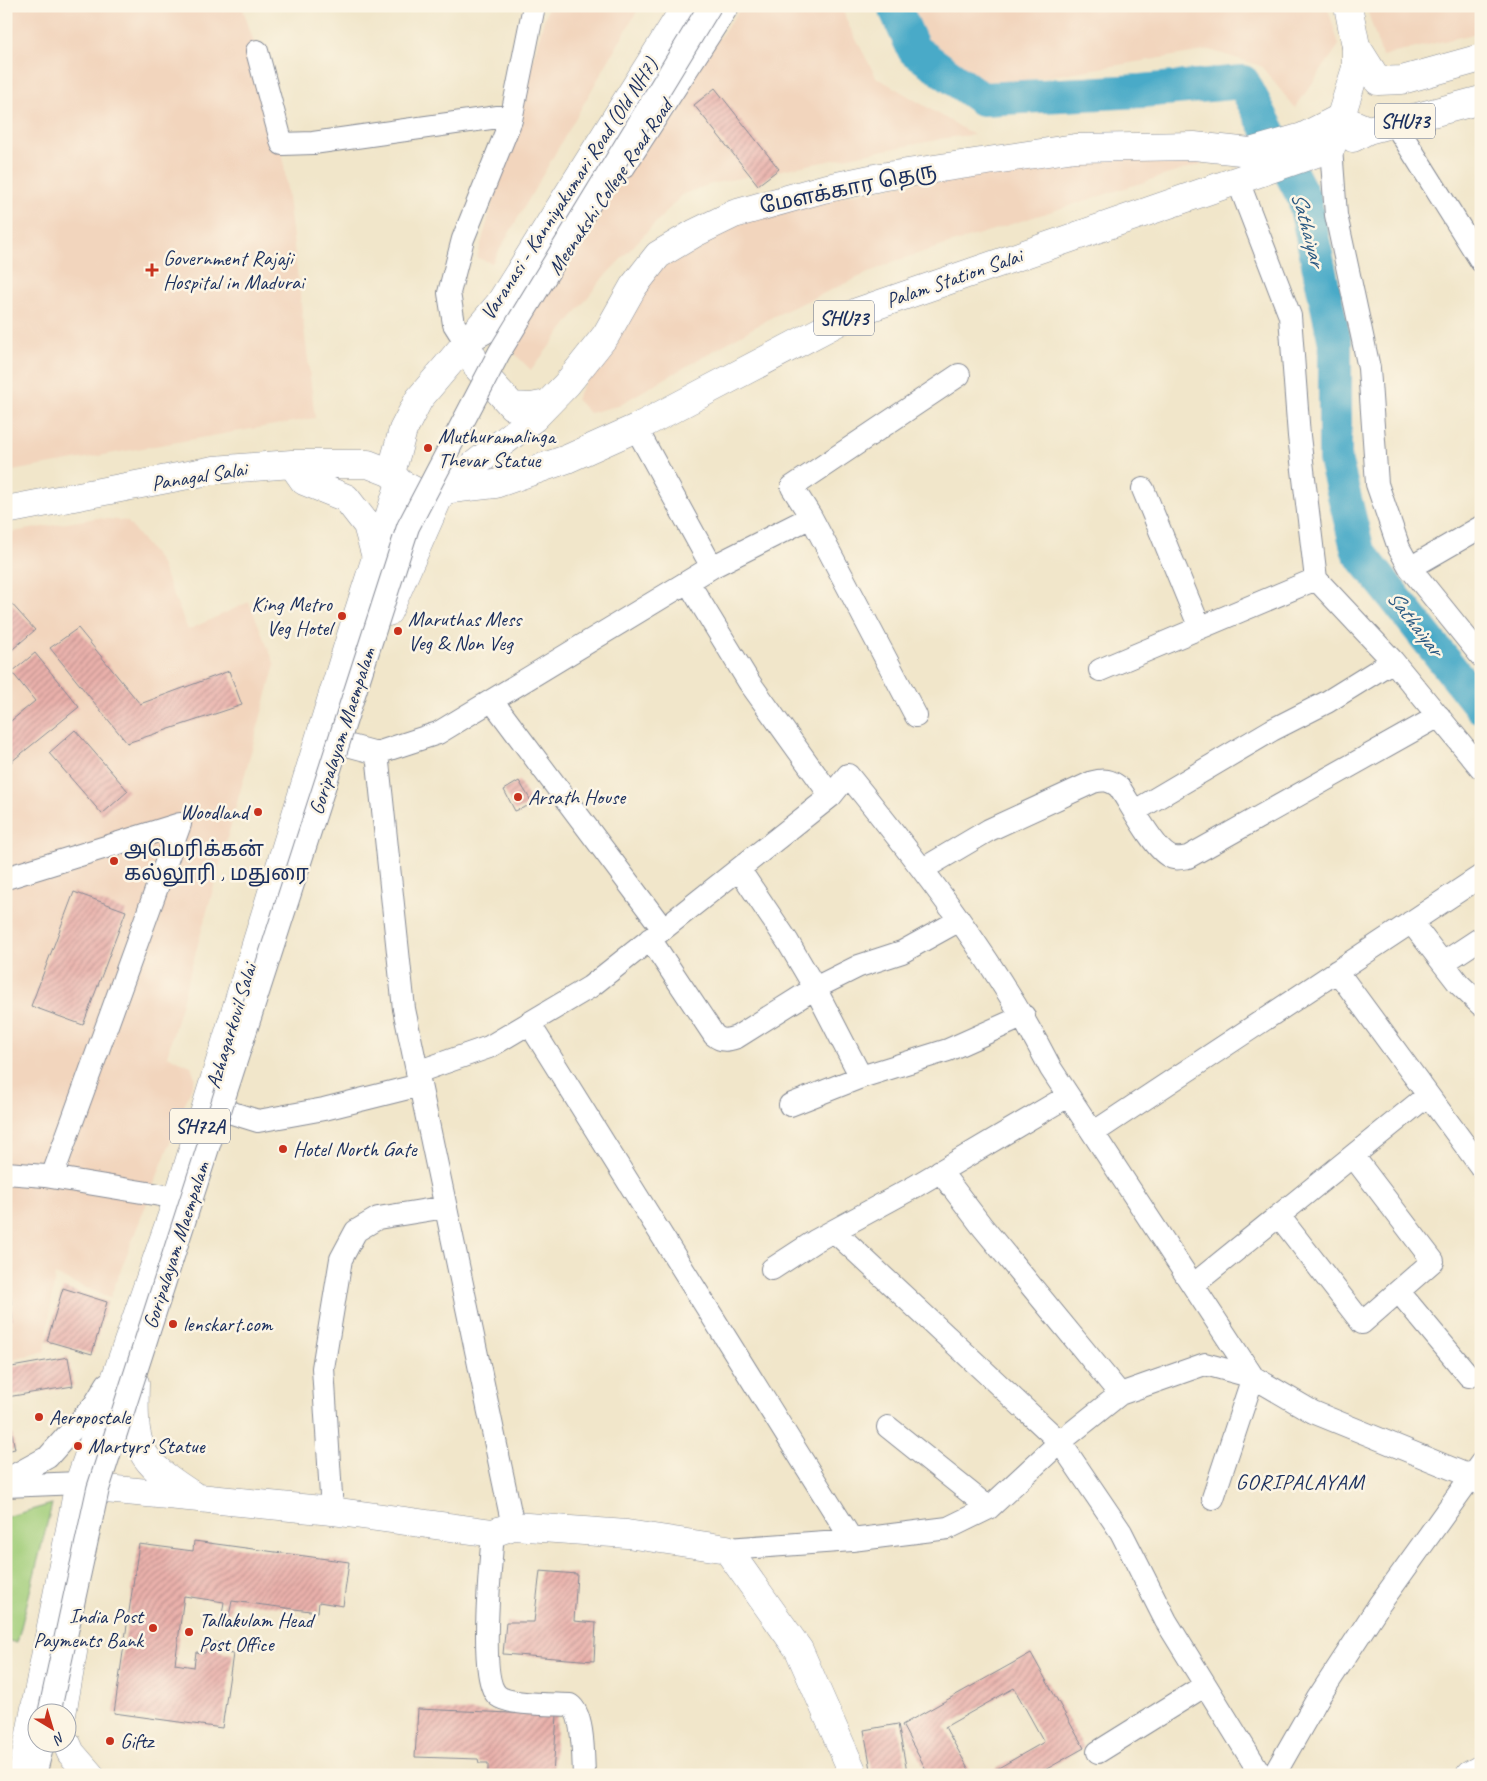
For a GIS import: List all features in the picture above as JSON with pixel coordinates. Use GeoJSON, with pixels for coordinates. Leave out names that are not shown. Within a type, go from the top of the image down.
{"type":"FeatureCollection","features":[{"type":"Feature","properties":{"kind":"main road","name":"Varanasi - Kanniyakumari Road (Old NH7)"},"geometry":{"type":"LineString","coordinates":[[396,478],[404,430],[419,399],[500,303],[686,6]]}},
{"type":"Feature","properties":{"kind":"main road"},"geometry":{"type":"LineString","coordinates":[[1331,148],[1356,68],[1356,46],[1348,6]]}},
{"type":"Feature","properties":{"kind":"main road","name":"SHU73"},"geometry":{"type":"LineString","coordinates":[[1356,46],[1378,81],[1402,80],[1481,58]]}},
{"type":"Feature","properties":{"kind":"main road","name":"Palam Station Salai"},"geometry":{"type":"LineString","coordinates":[[442,490],[495,484],[568,459],[636,428],[857,312],[1197,193],[1249,169],[1331,148],[1368,130],[1481,100]]}},
{"type":"Feature","properties":{"kind":"main road"},"geometry":{"type":"LineString","coordinates":[[1340,118],[1368,130]]}},
{"type":"Feature","properties":{"kind":"main road"},"geometry":{"type":"LineString","coordinates":[[1249,169],[1303,137],[1340,118]]}},
{"type":"Feature","properties":{"kind":"main road","name":"மேளக்கார தெரு"},"geometry":{"type":"LineString","coordinates":[[442,490],[534,418],[567,384],[606,334],[633,287],[658,255],[695,233],[734,214],[823,189],[880,177],[1075,148],[1194,146],[1249,169]]}},
{"type":"Feature","properties":{"kind":"main road"},"geometry":{"type":"LineString","coordinates":[[466,343],[478,368],[512,406],[530,407],[547,404]]}},
{"type":"Feature","properties":{"kind":"main road"},"geometry":{"type":"LineString","coordinates":[[292,464],[304,481],[346,498],[367,525],[376,557]]}},
{"type":"Feature","properties":{"kind":"main road","name":"Panagal Salai"},"geometry":{"type":"LineString","coordinates":[[6,510],[214,470],[292,464],[368,464],[396,478]]}},
{"type":"Feature","properties":{"kind":"main road","name":"SHU73"},"geometry":{"type":"LineString","coordinates":[[396,478],[416,492],[442,490]]}},
{"type":"Feature","properties":{"kind":"main road","name":"Azhagarkovil Salai"},"geometry":{"type":"LineString","coordinates":[[22,1775],[79,1483],[178,1198],[376,557],[396,478]]}},
{"type":"Feature","properties":{"kind":"main road","name":"Azhagarkovil Salai"},"geometry":{"type":"LineString","coordinates":[[64,1704],[106,1489],[135,1384],[199,1205],[347,745],[377,637],[442,490]]}},
{"type":"Feature","properties":{"kind":"main road"},"geometry":{"type":"LineString","coordinates":[[135,1384],[134,1423],[137,1442],[148,1460],[162,1475],[198,1498]]}},
{"type":"Feature","properties":{"kind":"main road"},"geometry":{"type":"LineString","coordinates":[[106,1489],[503,1530],[627,1534],[727,1549],[799,1650],[854,1775]]}},
{"type":"Feature","properties":{"kind":"main road"},"geometry":{"type":"LineString","coordinates":[[74,1754],[90,1775]]}},
{"type":"Feature","properties":{"kind":"main road"},"geometry":{"type":"LineString","coordinates":[[1470,1775],[1481,1769]]}},
{"type":"Feature","properties":{"kind":"street"},"geometry":{"type":"LineString","coordinates":[[466,343],[454,324],[449,293],[463,239],[512,115],[534,6]]}},
{"type":"Feature","properties":{"kind":"street","name":"Goripalayam Maempalam"},"geometry":{"type":"LineString","coordinates":[[51,1704],[98,1489],[408,527],[500,353],[710,6]]}},
{"type":"Feature","properties":{"kind":"street","name":"Meenakshi College Road Road"},"geometry":{"type":"LineString","coordinates":[[466,343],[506,321],[525,305],[562,263],[728,6]]}},
{"type":"Feature","properties":{"kind":"street"},"geometry":{"type":"LineString","coordinates":[[257,51],[282,144],[313,143],[512,115]]}},
{"type":"Feature","properties":{"kind":"street"},"geometry":{"type":"LineString","coordinates":[[1395,124],[1481,261]]}},
{"type":"Feature","properties":{"kind":"street"},"geometry":{"type":"LineString","coordinates":[[1331,148],[1336,215],[1368,368],[1377,484],[1399,548],[1410,568],[1481,656]]}},
{"type":"Feature","properties":{"kind":"street"},"geometry":{"type":"LineString","coordinates":[[1249,169],[1290,316],[1299,436],[1316,579],[1393,661],[1481,768]]}},
{"type":"Feature","properties":{"kind":"street"},"geometry":{"type":"LineString","coordinates":[[916,716],[811,517],[792,487],[959,375]]}},
{"type":"Feature","properties":{"kind":"street"},"geometry":{"type":"LineString","coordinates":[[636,428],[712,567]]}},
{"type":"Feature","properties":{"kind":"street"},"geometry":{"type":"LineString","coordinates":[[1143,489],[1200,628]]}},
{"type":"Feature","properties":{"kind":"street"},"geometry":{"type":"LineString","coordinates":[[347,745],[377,753],[438,734],[712,567],[811,517]]}},
{"type":"Feature","properties":{"kind":"street"},"geometry":{"type":"LineString","coordinates":[[1410,568],[1481,528]]}},
{"type":"Feature","properties":{"kind":"street"},"geometry":{"type":"LineString","coordinates":[[1100,670],[1316,579]]}},
{"type":"Feature","properties":{"kind":"street"},"geometry":{"type":"LineString","coordinates":[[688,582],[748,682],[831,796]]}},
{"type":"Feature","properties":{"kind":"street"},"geometry":{"type":"LineString","coordinates":[[1135,811],[1272,730],[1327,702],[1393,661]]}},
{"type":"Feature","properties":{"kind":"street"},"geometry":{"type":"LineString","coordinates":[[493,702],[657,934],[705,1023],[719,1039],[727,1040],[737,1037],[815,988],[859,966],[902,952],[958,921]]}},
{"type":"Feature","properties":{"kind":"street"},"geometry":{"type":"LineString","coordinates":[[923,868],[988,830],[1093,782],[1104,779],[1112,781],[1119,787],[1166,855],[1175,859],[1188,857],[1438,716]]}},
{"type":"Feature","properties":{"kind":"street"},"geometry":{"type":"LineString","coordinates":[[377,753],[404,1009],[446,1207],[503,1530],[486,1652],[492,1689],[504,1699],[570,1705],[574,1708],[579,1720],[584,1775]]}},
{"type":"Feature","properties":{"kind":"street"},"geometry":{"type":"LineString","coordinates":[[229,1112],[258,1121],[324,1109],[419,1078],[489,1047],[590,987],[831,796],[848,775],[923,868],[1024,1016],[1051,1069],[1068,1096],[1253,1377]]}},
{"type":"Feature","properties":{"kind":"street"},"geometry":{"type":"LineString","coordinates":[[6,878],[180,824],[52,1177]]}},
{"type":"Feature","properties":{"kind":"street"},"geometry":{"type":"LineString","coordinates":[[739,869],[788,942],[815,988],[861,1077]]}},
{"type":"Feature","properties":{"kind":"street"},"geometry":{"type":"LineString","coordinates":[[1093,1133],[1481,876]]}},
{"type":"Feature","properties":{"kind":"street"},"geometry":{"type":"LineString","coordinates":[[1411,922],[1443,963],[1481,1005]]}},
{"type":"Feature","properties":{"kind":"street"},"geometry":{"type":"LineString","coordinates":[[1443,963],[1481,938]]}},
{"type":"Feature","properties":{"kind":"street"},"geometry":{"type":"LineString","coordinates":[[1337,971],[1481,1167]]}},
{"type":"Feature","properties":{"kind":"street"},"geometry":{"type":"LineString","coordinates":[[790,1105],[861,1077],[948,1050],[1024,1016]]}},
{"type":"Feature","properties":{"kind":"street"},"geometry":{"type":"LineString","coordinates":[[529,1023],[852,1540]]}},
{"type":"Feature","properties":{"kind":"street"},"geometry":{"type":"LineString","coordinates":[[1193,1285],[1428,1095]]}},
{"type":"Feature","properties":{"kind":"street"},"geometry":{"type":"LineString","coordinates":[[772,1269],[834,1231],[1068,1096]]}},
{"type":"Feature","properties":{"kind":"street"},"geometry":{"type":"LineString","coordinates":[[1279,1216],[1362,1323],[1433,1262],[1353,1156]]}},
{"type":"Feature","properties":{"kind":"street"},"geometry":{"type":"LineString","coordinates":[[940,1171],[981,1225],[1120,1394]]}},
{"type":"Feature","properties":{"kind":"street"},"geometry":{"type":"LineString","coordinates":[[6,1174],[52,1177],[178,1198]]}},
{"type":"Feature","properties":{"kind":"street"},"geometry":{"type":"LineString","coordinates":[[332,1511],[323,1368],[341,1259],[356,1231],[378,1218],[446,1207]]}},
{"type":"Feature","properties":{"kind":"street"},"geometry":{"type":"LineString","coordinates":[[834,1231],[1060,1442],[1121,1532],[1166,1621],[1204,1686],[1261,1775]]}},
{"type":"Feature","properties":{"kind":"street"},"geometry":{"type":"LineString","coordinates":[[1399,1292],[1469,1376]]}},
{"type":"Feature","properties":{"kind":"street"},"geometry":{"type":"LineString","coordinates":[[6,1480],[48,1457],[95,1404],[122,1360]]}},
{"type":"Feature","properties":{"kind":"street"},"geometry":{"type":"LineString","coordinates":[[727,1549],[852,1540],[948,1528],[989,1508],[1060,1442],[1120,1394],[1205,1364],[1253,1377],[1314,1412],[1477,1473],[1328,1683],[1274,1775]]}},
{"type":"Feature","properties":{"kind":"street"},"geometry":{"type":"LineString","coordinates":[[1213,1498],[1253,1377]]}},
{"type":"Feature","properties":{"kind":"street"},"geometry":{"type":"LineString","coordinates":[[888,1427],[989,1508]]}},
{"type":"Feature","properties":{"kind":"street"},"geometry":{"type":"LineString","coordinates":[[6,1486],[79,1483]]}},
{"type":"Feature","properties":{"kind":"street"},"geometry":{"type":"LineString","coordinates":[[1098,1752],[1204,1686]]}},
{"type":"Feature","properties":{"kind":"street"},"geometry":{"type":"LineString","coordinates":[[35,1775],[40,1754]]}},
{"type":"Feature","properties":{"kind":"shaded area","name":"Government Rajaji Hospital in Madurai"},"geometry":{"type":"Polygon","coordinates":[[[6,6],[242,6],[278,116],[315,418],[6,472],[6,6]]]}},
{"type":"Feature","properties":{"kind":"shaded area"},"geometry":{"type":"Polygon","coordinates":[[[548,6],[640,6],[492,263],[477,258],[548,6]]]}},
{"type":"Feature","properties":{"kind":"shaded area"},"geometry":{"type":"Polygon","coordinates":[[[742,6],[842,6],[847,22],[876,77],[974,135],[952,137],[714,183],[683,194],[602,279],[531,370],[516,355],[506,337],[742,6]]]}},
{"type":"Feature","properties":{"kind":"shaded area"},"geometry":{"type":"Polygon","coordinates":[[[906,6],[1327,6],[1339,45],[1295,108],[1261,66],[1210,50],[983,87],[922,44],[906,6]]]}},
{"type":"Feature","properties":{"kind":"shaded area"},"geometry":{"type":"Polygon","coordinates":[[[1366,6],[1481,6],[1481,32],[1382,56],[1366,6]]]}},
{"type":"Feature","properties":{"kind":"shaded area"},"geometry":{"type":"Polygon","coordinates":[[[1199,148],[1201,164],[892,262],[774,316],[617,406],[589,413],[576,399],[633,291],[716,221],[1020,161],[1199,148]]]}},
{"type":"Feature","properties":{"kind":"shaded area","name":"அமெரிக்கன் கல்லூரி , மதுரை"},"geometry":{"type":"Polygon","coordinates":[[[97,518],[127,521],[160,562],[188,630],[249,602],[275,665],[167,1056],[191,1066],[195,1078],[110,1298],[55,1275],[45,1351],[6,1362],[6,533],[97,518]]]}},
{"type":"Feature","properties":{"kind":"green space"},"geometry":{"type":"Polygon","coordinates":[[[52,1504],[17,1643],[6,1640],[6,1517],[52,1504]]]}},
{"type":"Feature","properties":{"kind":"building"},"geometry":{"type":"Polygon","coordinates":[[[715,88],[779,169],[758,185],[694,105],[715,88]]]}},
{"type":"Feature","properties":{"kind":"building"},"geometry":{"type":"Polygon","coordinates":[[[10,602],[35,630],[6,655],[6,605],[10,602]]]}},
{"type":"Feature","properties":{"kind":"building"},"geometry":{"type":"Polygon","coordinates":[[[78,628],[140,704],[229,671],[242,705],[127,743],[50,648],[78,628]]]}},
{"type":"Feature","properties":{"kind":"building"},"geometry":{"type":"Polygon","coordinates":[[[35,653],[79,707],[6,766],[6,725],[35,701],[12,672],[35,653]]]}},
{"type":"Feature","properties":{"kind":"building"},"geometry":{"type":"Polygon","coordinates":[[[75,730],[128,791],[102,814],[49,753],[75,730]]]}},
{"type":"Feature","properties":{"kind":"building","name":"Arsath House"},"geometry":{"type":"Polygon","coordinates":[[[519,781],[533,804],[515,811],[504,790],[519,781]]]}},
{"type":"Feature","properties":{"kind":"building"},"geometry":{"type":"Polygon","coordinates":[[[74,892],[126,911],[83,1025],[31,1006],[74,892]]]}},
{"type":"Feature","properties":{"kind":"building"},"geometry":{"type":"Polygon","coordinates":[[[63,1288],[107,1302],[92,1354],[47,1341],[63,1288]]]}},
{"type":"Feature","properties":{"kind":"building"},"geometry":{"type":"Polygon","coordinates":[[[10,1289],[12,1319],[6,1319],[6,1290],[10,1289]]]}},
{"type":"Feature","properties":{"kind":"building"},"geometry":{"type":"Polygon","coordinates":[[[68,1357],[73,1386],[7,1397],[6,1368],[68,1357]]]}},
{"type":"Feature","properties":{"kind":"building"},"geometry":{"type":"Polygon","coordinates":[[[6,1405],[15,1449],[6,1451],[6,1405]]]}},
{"type":"Feature","properties":{"kind":"building","name":"India Post Payments Bank"},"geometry":{"type":"Polygon","coordinates":[[[194,1541],[349,1562],[343,1606],[319,1602],[318,1612],[232,1601],[229,1616],[222,1615],[224,1602],[184,1596],[175,1664],[194,1667],[196,1652],[205,1653],[207,1641],[220,1643],[218,1652],[233,1654],[222,1728],[114,1713],[139,1544],[193,1551],[194,1541]]]}},
{"type":"Feature","properties":{"kind":"building"},"geometry":{"type":"Polygon","coordinates":[[[540,1571],[577,1574],[574,1621],[596,1623],[594,1661],[503,1654],[506,1622],[534,1622],[540,1571]]]}},
{"type":"Feature","properties":{"kind":"building"},"geometry":{"type":"Polygon","coordinates":[[[1031,1653],[1084,1748],[1036,1775],[986,1775],[1044,1742],[1014,1688],[945,1727],[972,1775],[929,1775],[902,1725],[1031,1653]]]}},
{"type":"Feature","properties":{"kind":"building"},"geometry":{"type":"Polygon","coordinates":[[[418,1709],[557,1715],[553,1775],[488,1775],[488,1763],[479,1763],[478,1759],[415,1757],[418,1709]]]}},
{"type":"Feature","properties":{"kind":"building"},"geometry":{"type":"Polygon","coordinates":[[[898,1724],[907,1772],[872,1775],[864,1730],[898,1724]]]}},
{"type":"Feature","properties":{"kind":"waterway","name":"Sathaiyar"},"geometry":{"type":"LineString","coordinates":[[894,6],[914,50],[982,99],[1141,91],[1243,82],[1304,198],[1335,343],[1335,459],[1358,551],[1481,707]]}},
{"type":"Feature","properties":{"kind":"place","name":"Government Rajaji Hospital in Madurai"},"geometry":{"type":"Point","coordinates":[152,270]}},
{"type":"Feature","properties":{"kind":"place","name":"Muthuramalinga Thevar Statue"},"geometry":{"type":"Point","coordinates":[428,448]}},
{"type":"Feature","properties":{"kind":"place","name":"King Metro Veg Hotel"},"geometry":{"type":"Point","coordinates":[342,616]}},
{"type":"Feature","properties":{"kind":"place","name":"Maruthas Mess Veg & Non Veg"},"geometry":{"type":"Point","coordinates":[398,631]}},
{"type":"Feature","properties":{"kind":"place","name":"Arsath House"},"geometry":{"type":"Point","coordinates":[518,797]}},
{"type":"Feature","properties":{"kind":"place","name":"Woodland"},"geometry":{"type":"Point","coordinates":[258,812]}},
{"type":"Feature","properties":{"kind":"place","name":"அமெரிக்கன் கல்லூரி , மதுரை"},"geometry":{"type":"Point","coordinates":[114,861]}},
{"type":"Feature","properties":{"kind":"place","name":"Hotel North Gate"},"geometry":{"type":"Point","coordinates":[283,1149]}},
{"type":"Feature","properties":{"kind":"place","name":"lenskart.com"},"geometry":{"type":"Point","coordinates":[173,1324]}},
{"type":"Feature","properties":{"kind":"place","name":"Aeropostale"},"geometry":{"type":"Point","coordinates":[39,1417]}},
{"type":"Feature","properties":{"kind":"place","name":"Martyrs' Statue"},"geometry":{"type":"Point","coordinates":[78,1446]}},
{"type":"Feature","properties":{"kind":"place","name":"India Post Payments Bank"},"geometry":{"type":"Point","coordinates":[153,1628]}},
{"type":"Feature","properties":{"kind":"place","name":"Tallakulam Head Post Office"},"geometry":{"type":"Point","coordinates":[189,1632]}},
{"type":"Feature","properties":{"kind":"place","name":"Giftz"},"geometry":{"type":"Point","coordinates":[110,1741]}},
{"type":"Feature","properties":{"kind":"district","name":"GORIPALAYAM"},"geometry":{"type":"Point","coordinates":[1300,1482]}}]}
